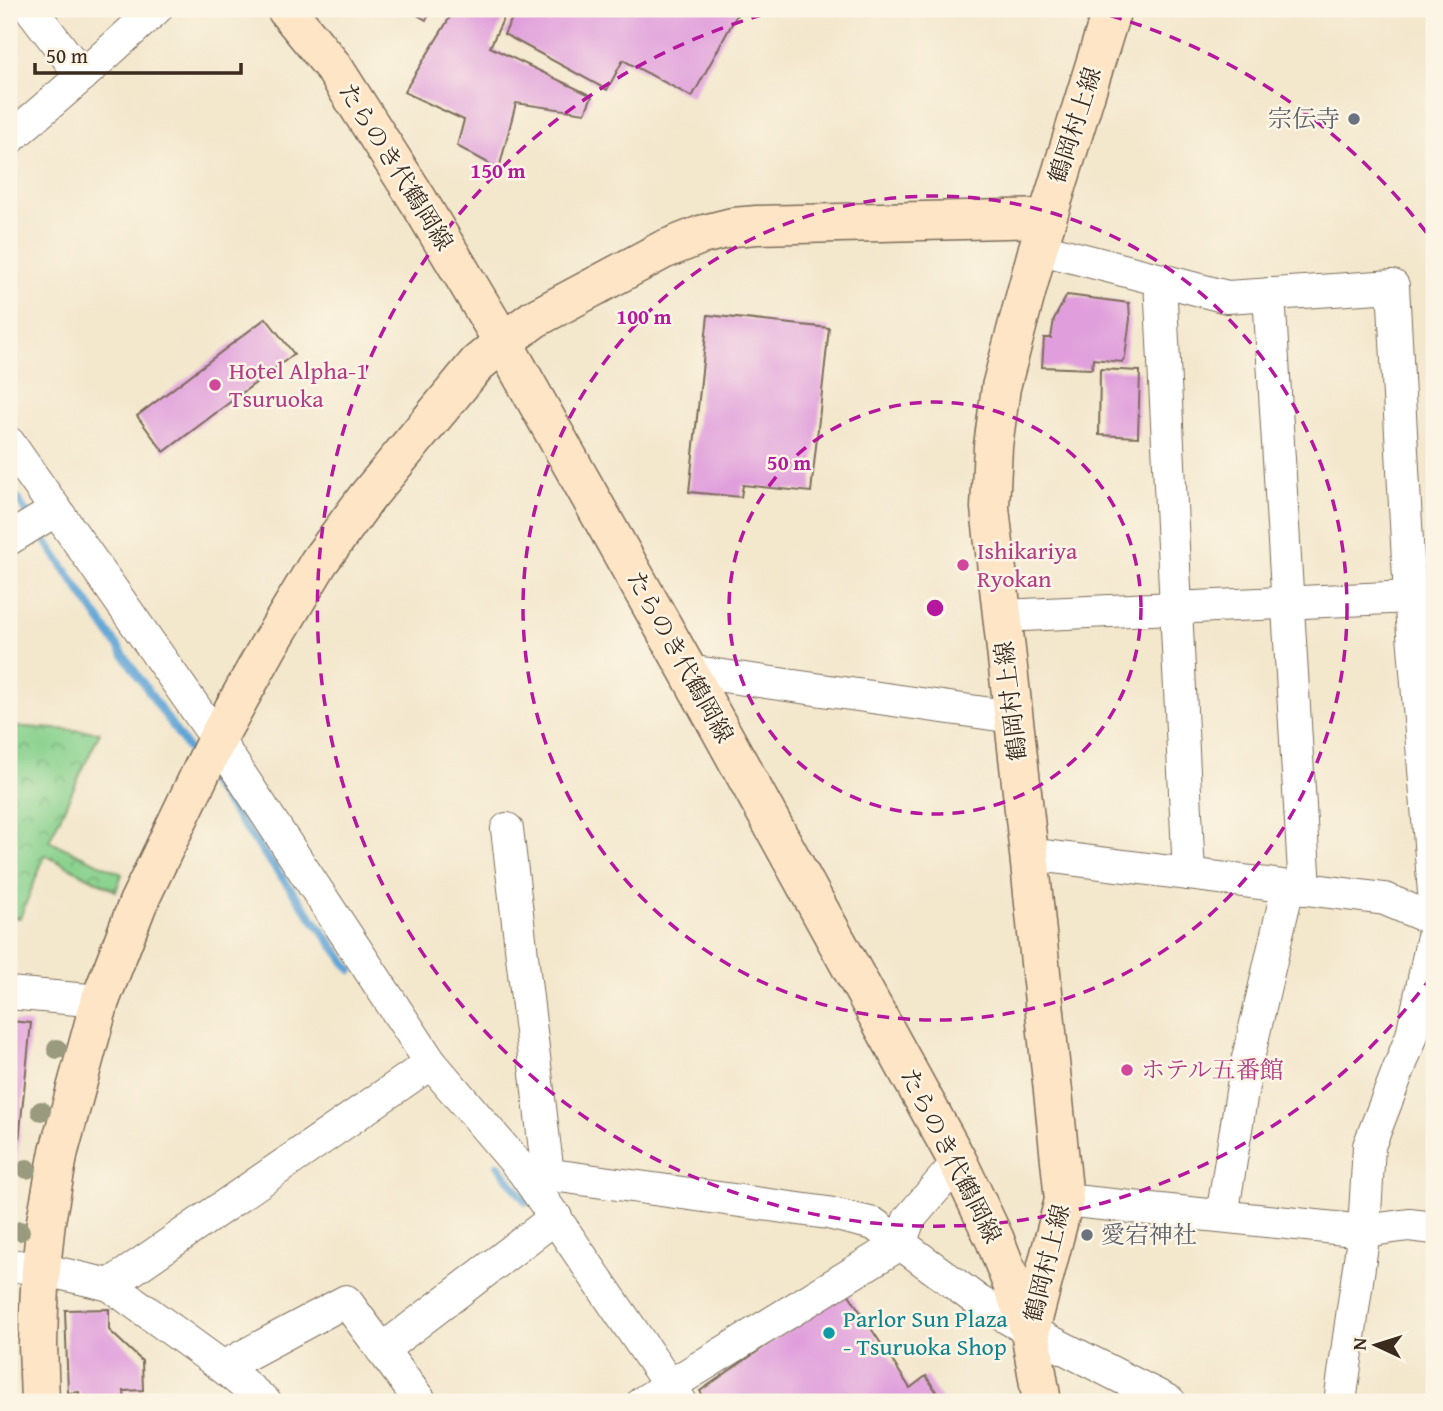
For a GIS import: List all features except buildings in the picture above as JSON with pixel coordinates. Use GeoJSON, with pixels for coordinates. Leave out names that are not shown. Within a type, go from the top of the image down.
{"type":"FeatureCollection","features":[{"type":"Feature","properties":{"kind":"main road","name":"たらのき代鶴岡線"},"geometry":{"type":"LineString","coordinates":[[286,9],[334,68],[418,200],[503,342],[688,671],[958,1162],[995,1240],[1030,1331]]}},
{"type":"Feature","properties":{"kind":"main road","name":"鶴岡村上線"},"geometry":{"type":"LineString","coordinates":[[1042,1402],[1030,1331],[1064,1200],[990,508],[993,446],[1001,387],[1042,232],[1110,10]]}},
{"type":"Feature","properties":{"kind":"main road"},"geometry":{"type":"LineString","coordinates":[[40,1402],[38,1344],[25,1267],[46,1221],[59,1151],[100,1001],[138,903],[217,739],[319,562],[367,497],[468,374],[503,342],[534,319],[663,250],[701,235],[733,227],[803,223],[1042,232]]}},
{"type":"Feature","properties":{"kind":"street"},"geometry":{"type":"LineString","coordinates":[[31,9],[82,76]]}},
{"type":"Feature","properties":{"kind":"street"},"geometry":{"type":"LineString","coordinates":[[12,130],[82,76],[156,9]]}},
{"type":"Feature","properties":{"kind":"street"},"geometry":{"type":"LineString","coordinates":[[1042,232],[1160,280],[1227,297],[1393,286],[1422,595],[1434,894]]}},
{"type":"Feature","properties":{"kind":"street"},"geometry":{"type":"LineString","coordinates":[[1160,280],[1189,874]]}},
{"type":"Feature","properties":{"kind":"street"},"geometry":{"type":"LineString","coordinates":[[1222,1216],[1246,1067],[1297,888],[1288,603],[1269,294]]}},
{"type":"Feature","properties":{"kind":"street"},"geometry":{"type":"LineString","coordinates":[[9,443],[217,739],[431,1063],[536,1173],[556,1217],[675,1394]]}},
{"type":"Feature","properties":{"kind":"street"},"geometry":{"type":"LineString","coordinates":[[9,539],[56,510]]}},
{"type":"Feature","properties":{"kind":"street"},"geometry":{"type":"LineString","coordinates":[[1001,616],[1422,595]]}},
{"type":"Feature","properties":{"kind":"street"},"geometry":{"type":"LineString","coordinates":[[688,671],[1013,717]]}},
{"type":"Feature","properties":{"kind":"street"},"geometry":{"type":"LineString","coordinates":[[507,829],[536,1173]]}},
{"type":"Feature","properties":{"kind":"street"},"geometry":{"type":"LineString","coordinates":[[1029,854],[1385,899],[1434,920]]}},
{"type":"Feature","properties":{"kind":"street"},"geometry":{"type":"LineString","coordinates":[[1340,1402],[1364,1231],[1369,1146],[1412,1035],[1434,931]]}},
{"type":"Feature","properties":{"kind":"street"},"geometry":{"type":"LineString","coordinates":[[9,993],[100,1001]]}},
{"type":"Feature","properties":{"kind":"street"},"geometry":{"type":"LineString","coordinates":[[110,1285],[431,1063]]}},
{"type":"Feature","properties":{"kind":"street"},"geometry":{"type":"LineString","coordinates":[[643,1402],[675,1394],[900,1244],[909,1219],[958,1162]]}},
{"type":"Feature","properties":{"kind":"street"},"geometry":{"type":"LineString","coordinates":[[536,1173],[828,1213],[874,1224],[978,1301],[1030,1331],[1170,1402]]}},
{"type":"Feature","properties":{"kind":"street"},"geometry":{"type":"LineString","coordinates":[[1064,1200],[1364,1231],[1409,1225],[1434,1228]]}},
{"type":"Feature","properties":{"kind":"street"},"geometry":{"type":"LineString","coordinates":[[382,1350],[556,1217]]}},
{"type":"Feature","properties":{"kind":"street"},"geometry":{"type":"LineString","coordinates":[[25,1267],[110,1285],[223,1367],[265,1402]]}},
{"type":"Feature","properties":{"kind":"street"},"geometry":{"type":"LineString","coordinates":[[223,1367],[346,1301],[421,1402]]}},
{"type":"Feature","properties":{"kind":"green space"},"geometry":{"type":"Polygon","coordinates":[[[9,726],[100,732],[49,841],[122,874],[116,891],[45,855],[20,918],[9,917],[9,726]]]}},
{"type":"Feature","properties":{"kind":"waterway"},"geometry":{"type":"LineString","coordinates":[[9,487],[31,519]]}},
{"type":"Feature","properties":{"kind":"waterway"},"geometry":{"type":"LineString","coordinates":[[38,530],[195,759]]}},
{"type":"Feature","properties":{"kind":"waterway"},"geometry":{"type":"LineString","coordinates":[[210,781],[351,970]]}},
{"type":"Feature","properties":{"kind":"waterway"},"geometry":{"type":"LineString","coordinates":[[498,1165],[526,1202]]}},
{"type":"Feature","properties":{"kind":"place","name":"宗伝寺"},"geometry":{"type":"Point","coordinates":[1354,119]}},
{"type":"Feature","properties":{"kind":"place","name":"Hotel Alpha-1 Tsuruoka"},"geometry":{"type":"Point","coordinates":[215,385]}},
{"type":"Feature","properties":{"kind":"place","name":"Ishikariya Ryokan"},"geometry":{"type":"Point","coordinates":[963,565]}},
{"type":"Feature","properties":{"kind":"place","name":"ホテル五番館"},"geometry":{"type":"Point","coordinates":[1127,1070]}},
{"type":"Feature","properties":{"kind":"place","name":"愛宕神社"},"geometry":{"type":"Point","coordinates":[1087,1235]}},
{"type":"Feature","properties":{"kind":"place","name":"Parlor Sun Plaza - Tsuruoka Shop"},"geometry":{"type":"Point","coordinates":[829,1333]}}]}
